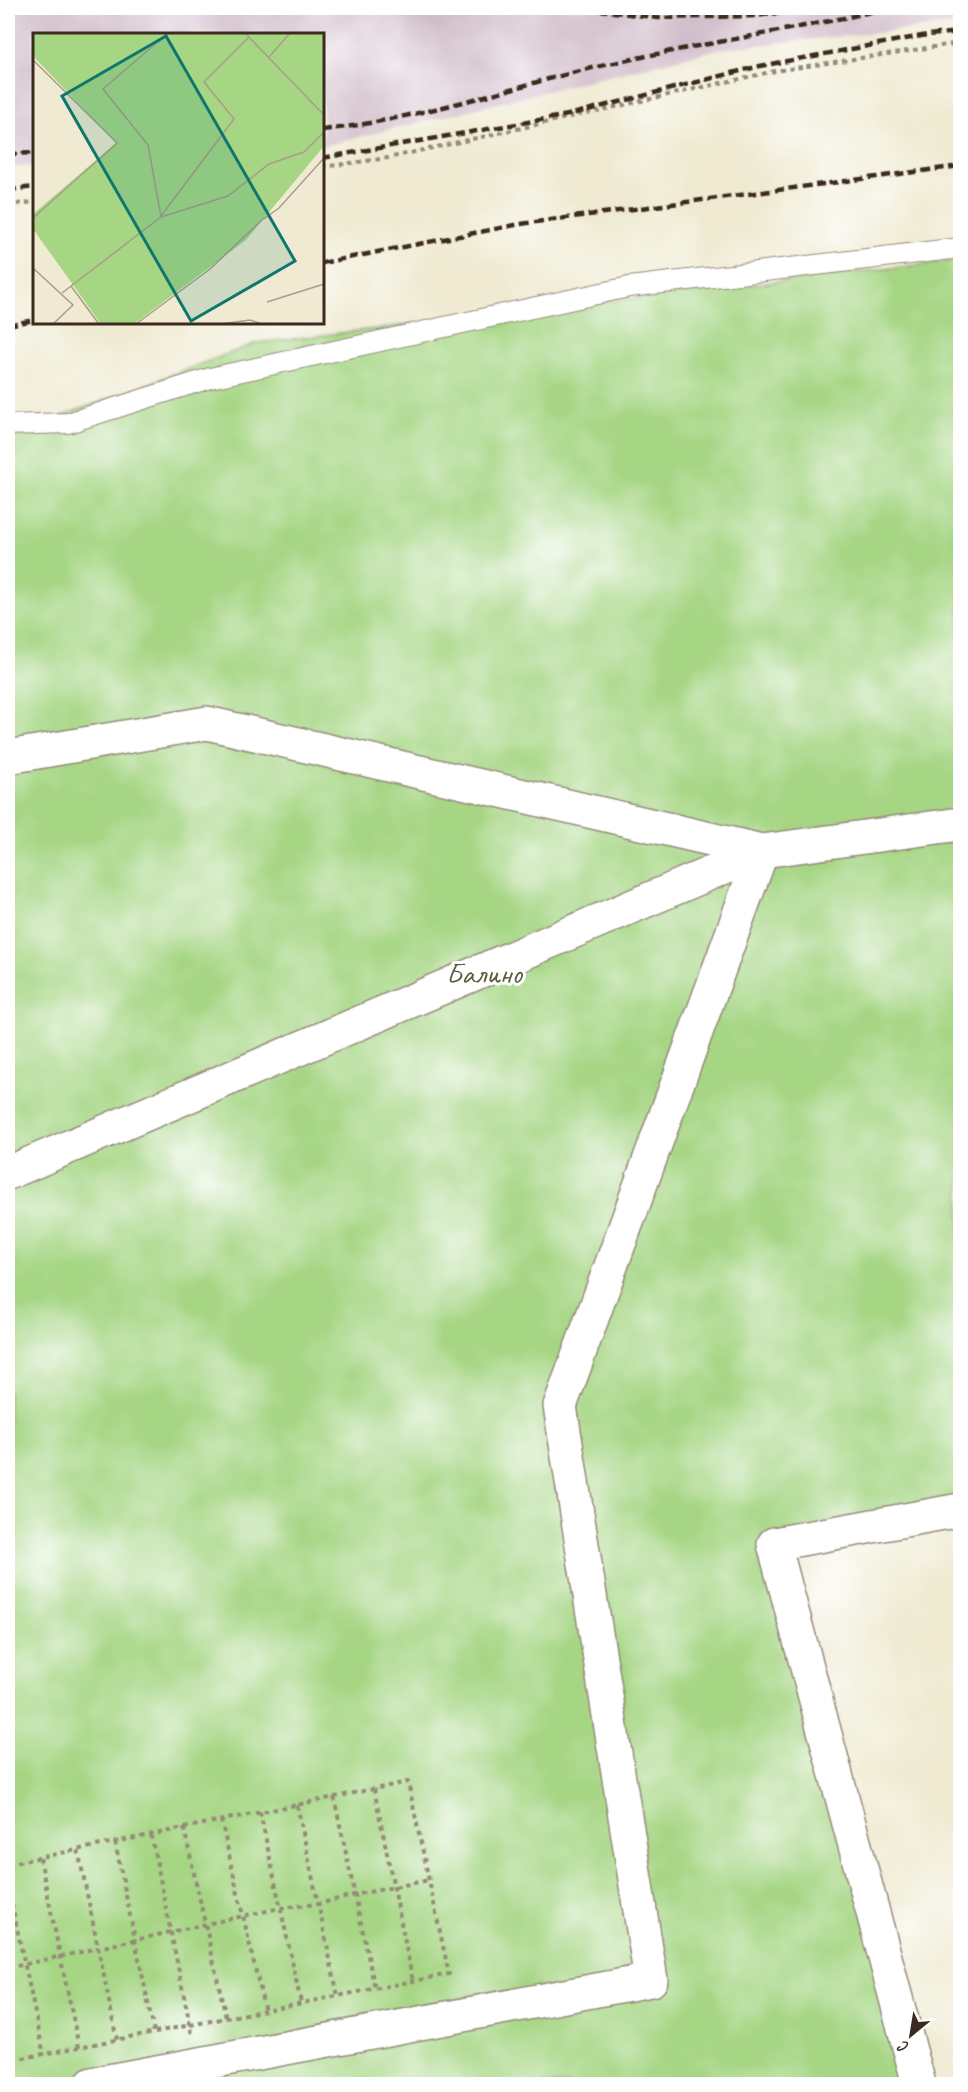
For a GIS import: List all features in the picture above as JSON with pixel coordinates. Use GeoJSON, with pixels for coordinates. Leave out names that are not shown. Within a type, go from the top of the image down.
{"type":"FeatureCollection","features":[{"type":"Feature","properties":{"kind":"street"},"geometry":{"type":"LineString","coordinates":[[8,757],[207,723],[762,851]]}},
{"type":"Feature","properties":{"kind":"street"},"geometry":{"type":"LineString","coordinates":[[8,1173],[762,851],[960,824]]}},
{"type":"Feature","properties":{"kind":"street"},"geometry":{"type":"LineString","coordinates":[[92,2085],[651,1980],[560,1406],[762,851]]}},
{"type":"Feature","properties":{"kind":"street"},"geometry":{"type":"LineString","coordinates":[[919,2085],[774,1544],[960,1510]]}},
{"type":"Feature","properties":{"kind":"lane"},"geometry":{"type":"LineString","coordinates":[[8,425],[68,423],[210,378],[629,287],[960,248]]}},
{"type":"Feature","properties":{"kind":"path"},"geometry":{"type":"LineString","coordinates":[[324,166],[388,158],[775,71],[960,43]]}},
{"type":"Feature","properties":{"kind":"path"},"geometry":{"type":"LineString","coordinates":[[8,205],[33,202]]}},
{"type":"Feature","properties":{"kind":"path"},"geometry":{"type":"LineString","coordinates":[[8,1864],[408,1782],[449,1974],[8,2061]]}},
{"type":"Feature","properties":{"kind":"path"},"geometry":{"type":"LineString","coordinates":[[374,1788],[413,1982]]}},
{"type":"Feature","properties":{"kind":"path"},"geometry":{"type":"LineString","coordinates":[[334,1797],[375,1989]]}},
{"type":"Feature","properties":{"kind":"path"},"geometry":{"type":"LineString","coordinates":[[297,1805],[338,1996]]}},
{"type":"Feature","properties":{"kind":"path"},"geometry":{"type":"LineString","coordinates":[[260,1812],[301,2004]]}},
{"type":"Feature","properties":{"kind":"path"},"geometry":{"type":"LineString","coordinates":[[221,1820],[265,2011]]}},
{"type":"Feature","properties":{"kind":"path"},"geometry":{"type":"LineString","coordinates":[[184,1828],[226,2018]]}},
{"type":"Feature","properties":{"kind":"path"},"geometry":{"type":"LineString","coordinates":[[151,1835],[198,2065]]}},
{"type":"Feature","properties":{"kind":"path"},"geometry":{"type":"LineString","coordinates":[[115,1842],[154,2032]]}},
{"type":"Feature","properties":{"kind":"path"},"geometry":{"type":"LineString","coordinates":[[78,1850],[117,2040]]}},
{"type":"Feature","properties":{"kind":"path"},"geometry":{"type":"LineString","coordinates":[[40,1858],[80,2047]]}},
{"type":"Feature","properties":{"kind":"path"},"geometry":{"type":"LineString","coordinates":[[8,1968],[280,1908],[318,1904],[354,1894],[429,1880]]}},
{"type":"Feature","properties":{"kind":"path"},"geometry":{"type":"LineString","coordinates":[[8,1886],[44,2055]]}},
{"type":"Feature","properties":{"kind":"shaded area"},"geometry":{"type":"Polygon","coordinates":[[[8,8],[960,8],[960,24],[719,49],[324,146],[324,33],[33,33],[33,166],[8,168],[8,8]]]}},
{"type":"Feature","properties":{"kind":"green space","name":"Балино"},"geometry":{"type":"Polygon","coordinates":[[[960,260],[960,1510],[775,1543],[907,2084],[8,2084],[8,436],[257,343],[960,260]]]}},
{"type":"Feature","properties":{"kind":"railway"},"geometry":{"type":"LineString","coordinates":[[585,8],[658,18],[756,16],[816,8]]}},
{"type":"Feature","properties":{"kind":"railway"},"geometry":{"type":"LineString","coordinates":[[324,130],[397,118],[582,70],[887,8]]}},
{"type":"Feature","properties":{"kind":"railway"},"geometry":{"type":"LineString","coordinates":[[324,158],[568,115],[760,66],[927,35],[960,32]]}},
{"type":"Feature","properties":{"kind":"railway"},"geometry":{"type":"LineString","coordinates":[[8,154],[33,153]]}},
{"type":"Feature","properties":{"kind":"railway"},"geometry":{"type":"LineString","coordinates":[[324,263],[520,224],[960,166]]}},
{"type":"Feature","properties":{"kind":"railway"},"geometry":{"type":"LineString","coordinates":[[8,190],[33,187]]}},
{"type":"Feature","properties":{"kind":"railway"},"geometry":{"type":"LineString","coordinates":[[8,325],[33,320]]}}]}
